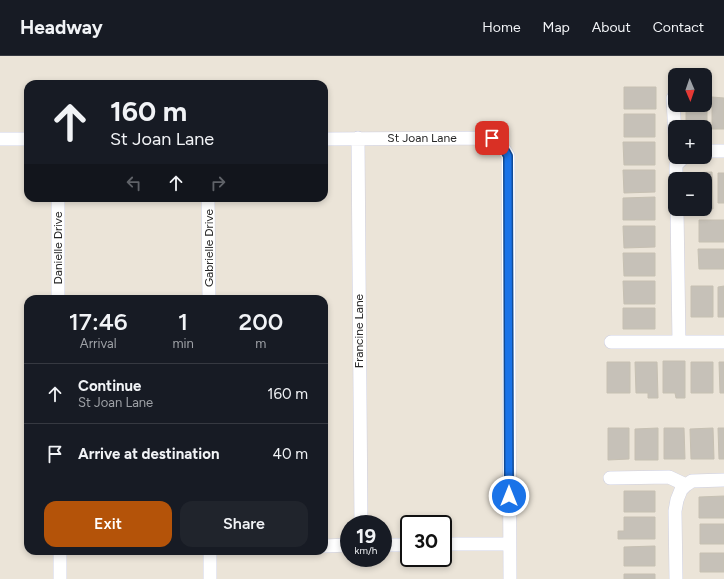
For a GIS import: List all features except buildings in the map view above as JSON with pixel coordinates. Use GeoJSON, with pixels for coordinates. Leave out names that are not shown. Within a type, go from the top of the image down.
{"type":"FeatureCollection","features":[{"type":"Feature","properties":{"kind":"street","name":"St Joan Lane"},"geometry":{"type":"LineString","coordinates":[[328,138],[492,138],[499,142],[505,149],[508,156],[510,579]]}},
{"type":"Feature","properties":{"kind":"street","name":"Francine Lane"},"geometry":{"type":"LineString","coordinates":[[358,138],[361,515]]}},
{"type":"Feature","properties":{"kind":"street"},"geometry":{"type":"LineString","coordinates":[[0,139],[24,139]]}},
{"type":"Feature","properties":{"kind":"street"},"geometry":{"type":"LineString","coordinates":[[712,151],[724,152]]}},
{"type":"Feature","properties":{"kind":"street","name":"Danielle Drive"},"geometry":{"type":"LineString","coordinates":[[58,202],[58,295]]}},
{"type":"Feature","properties":{"kind":"street","name":"Gabrielle Drive"},"geometry":{"type":"LineString","coordinates":[[208,202],[209,295]]}},
{"type":"Feature","properties":{"kind":"street"},"geometry":{"type":"LineString","coordinates":[[677,216],[679,342]]}},
{"type":"Feature","properties":{"kind":"street"},"geometry":{"type":"LineString","coordinates":[[611,342],[724,342]]}},
{"type":"Feature","properties":{"kind":"street"},"geometry":{"type":"LineString","coordinates":[[610,478],[669,477],[686,485]]}},
{"type":"Feature","properties":{"kind":"street"},"geometry":{"type":"LineString","coordinates":[[676,579],[675,511],[680,490],[692,481],[724,480]]}},
{"type":"Feature","properties":{"kind":"street"},"geometry":{"type":"LineString","coordinates":[[452,544],[509,544]]}},
{"type":"Feature","properties":{"kind":"street"},"geometry":{"type":"LineString","coordinates":[[328,546],[340,545]]}},
{"type":"Feature","properties":{"kind":"street"},"geometry":{"type":"LineString","coordinates":[[60,555],[60,579]]}},
{"type":"Feature","properties":{"kind":"street"},"geometry":{"type":"LineString","coordinates":[[210,555],[210,579]]}},
{"type":"Feature","properties":{"kind":"route"},"geometry":{"type":"LineString","coordinates":[[492,138],[499,142],[505,149],[508,156],[509,496]]}}]}
